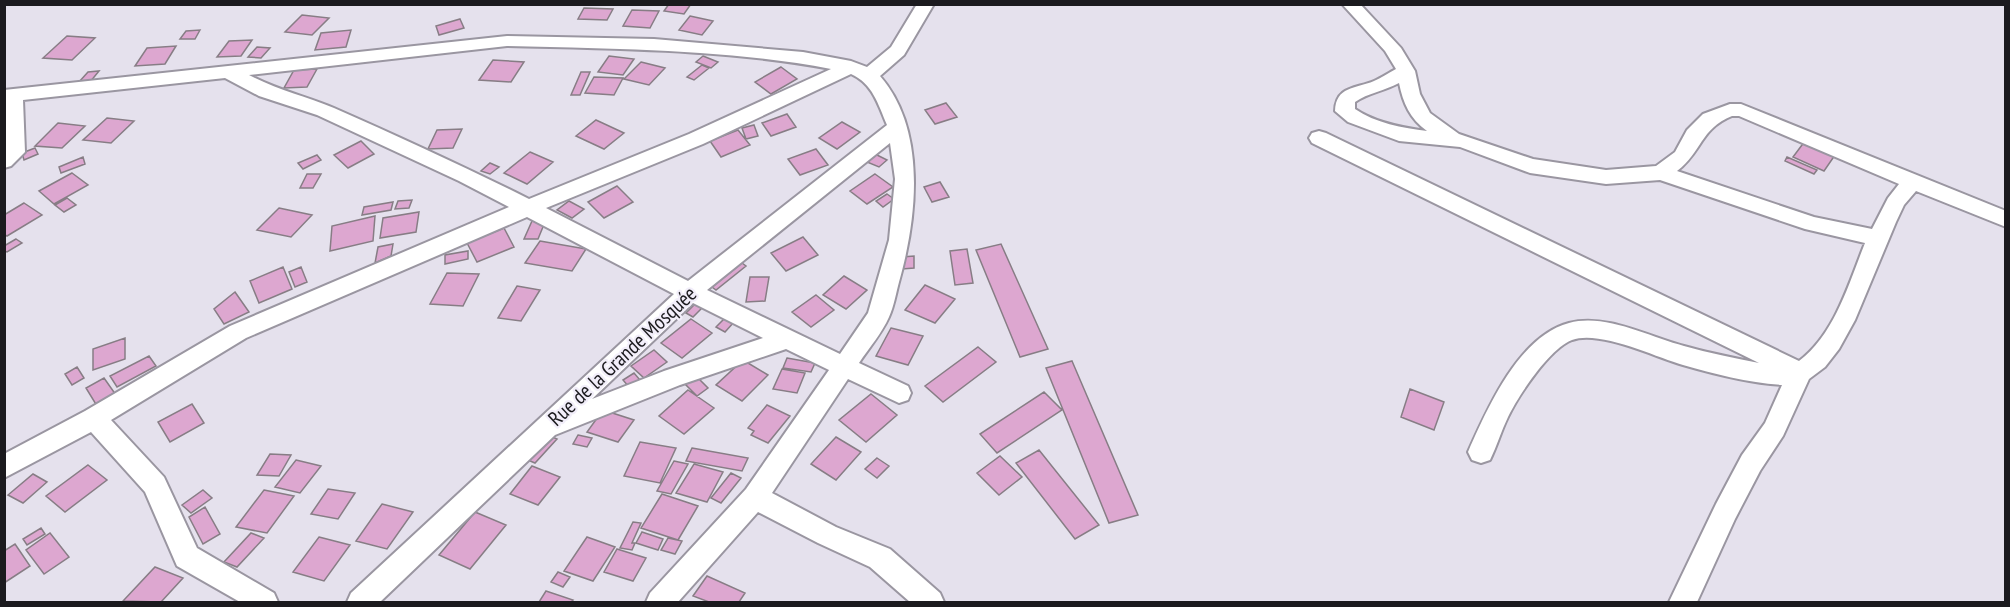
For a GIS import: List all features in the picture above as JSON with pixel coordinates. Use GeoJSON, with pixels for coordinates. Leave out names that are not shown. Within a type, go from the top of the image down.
{"type":"FeatureCollection","features":[{"type":"Feature","properties":{"kind":"street"},"geometry":{"type":"LineString","coordinates":[[4,467],[94,418],[238,332],[530,207],[860,71],[898,51],[926,4]]}},
{"type":"Feature","properties":{"kind":"street"},"geometry":{"type":"LineString","coordinates":[[1350,4],[1392,48],[1406,71],[1415,111],[1432,126],[1463,141],[1530,166],[1606,177],[1662,173],[1812,224],[1878,238]]}},
{"type":"Feature","properties":{"kind":"street"},"geometry":{"type":"LineString","coordinates":[[4,161],[15,152],[9,95],[231,73],[507,41],[654,45],[804,58],[860,71],[882,90],[897,127],[906,179],[900,240],[879,315],[842,366],[755,497],[660,603]]}},
{"type":"Feature","properties":{"kind":"street"},"geometry":{"type":"LineString","coordinates":[[1406,71],[1382,85],[1355,93],[1345,100],[1345,111],[1354,118],[1399,134],[1463,141]]}},
{"type":"Feature","properties":{"kind":"street"},"geometry":{"type":"LineString","coordinates":[[231,73],[266,92],[324,111],[530,207],[690,292],[899,393]]}},
{"type":"Feature","properties":{"kind":"street"},"geometry":{"type":"LineString","coordinates":[[1662,173],[1683,156],[1694,135],[1710,118],[1730,110],[1741,111],[2006,220]]}},
{"type":"Feature","properties":{"kind":"street","name":"Rue de la Grande Mosquée"},"geometry":{"type":"LineString","coordinates":[[361,603],[690,292],[897,127]]}},
{"type":"Feature","properties":{"kind":"street"},"geometry":{"type":"LineString","coordinates":[[1319,138],[1800,372]]}},
{"type":"Feature","properties":{"kind":"street"},"geometry":{"type":"LineString","coordinates":[[1683,603],[1725,512],[1751,463],[1774,429],[1800,372],[1819,356],[1838,330],[1849,311],[1859,280],[1895,203],[1912,182]]}},
{"type":"Feature","properties":{"kind":"street"},"geometry":{"type":"LineString","coordinates":[[1481,452],[1499,410],[1532,363],[1550,342],[1570,331],[1599,331],[1686,357],[1764,373],[1778,375],[1800,372]]}},
{"type":"Feature","properties":{"kind":"street"},"geometry":{"type":"LineString","coordinates":[[543,429],[672,378],[787,339]]}},
{"type":"Feature","properties":{"kind":"street"},"geometry":{"type":"LineString","coordinates":[[94,418],[155,485],[187,557],[264,603]]}},
{"type":"Feature","properties":{"kind":"street"},"geometry":{"type":"LineString","coordinates":[[755,497],[827,535],[880,558],[930,603]]}},
{"type":"Feature","properties":{"kind":"building"},"geometry":{"type":"Polygon","coordinates":[[[669,4],[691,4],[684,14],[664,11],[669,4]]]}},
{"type":"Feature","properties":{"kind":"building"},"geometry":{"type":"Polygon","coordinates":[[[584,8],[613,9],[607,20],[578,19],[584,8]]]}},
{"type":"Feature","properties":{"kind":"building"},"geometry":{"type":"Polygon","coordinates":[[[632,10],[659,11],[650,28],[623,26],[632,10]]]}},
{"type":"Feature","properties":{"kind":"building"},"geometry":{"type":"Polygon","coordinates":[[[302,15],[329,18],[312,35],[285,32],[302,15]]]}},
{"type":"Feature","properties":{"kind":"building"},"geometry":{"type":"Polygon","coordinates":[[[690,16],[713,21],[702,35],[679,30],[690,16]]]}},
{"type":"Feature","properties":{"kind":"building"},"geometry":{"type":"Polygon","coordinates":[[[460,19],[464,28],[439,35],[436,26],[460,19]]]}},
{"type":"Feature","properties":{"kind":"building"},"geometry":{"type":"Polygon","coordinates":[[[200,30],[195,39],[180,39],[186,31],[200,30]]]}},
{"type":"Feature","properties":{"kind":"building"},"geometry":{"type":"Polygon","coordinates":[[[351,30],[346,47],[315,50],[321,33],[351,30]]]}},
{"type":"Feature","properties":{"kind":"building"},"geometry":{"type":"Polygon","coordinates":[[[67,36],[95,38],[72,60],[43,58],[67,36]]]}},
{"type":"Feature","properties":{"kind":"building"},"geometry":{"type":"Polygon","coordinates":[[[252,40],[241,56],[217,57],[229,41],[252,40]]]}},
{"type":"Feature","properties":{"kind":"building"},"geometry":{"type":"Polygon","coordinates":[[[176,46],[165,64],[135,66],[147,48],[176,46]]]}},
{"type":"Feature","properties":{"kind":"building"},"geometry":{"type":"Polygon","coordinates":[[[257,47],[270,48],[261,58],[248,57],[257,47]]]}},
{"type":"Feature","properties":{"kind":"building"},"geometry":{"type":"Polygon","coordinates":[[[609,56],[634,59],[623,75],[598,72],[609,56]]]}},
{"type":"Feature","properties":{"kind":"building"},"geometry":{"type":"Polygon","coordinates":[[[703,56],[718,62],[711,68],[696,62],[703,56]]]}},
{"type":"Feature","properties":{"kind":"building"},"geometry":{"type":"Polygon","coordinates":[[[493,60],[524,62],[511,82],[479,80],[493,60]]]}},
{"type":"Feature","properties":{"kind":"building"},"geometry":{"type":"Polygon","coordinates":[[[641,62],[665,68],[649,85],[624,79],[641,62]]]}},
{"type":"Feature","properties":{"kind":"building"},"geometry":{"type":"Polygon","coordinates":[[[702,65],[709,68],[694,80],[687,77],[702,65]]]}},
{"type":"Feature","properties":{"kind":"building"},"geometry":{"type":"Polygon","coordinates":[[[781,67],[797,79],[771,94],[755,82],[781,67]]]}},
{"type":"Feature","properties":{"kind":"building"},"geometry":{"type":"Polygon","coordinates":[[[317,69],[307,87],[284,88],[294,70],[317,69]]]}},
{"type":"Feature","properties":{"kind":"building"},"geometry":{"type":"Polygon","coordinates":[[[99,71],[90,82],[79,82],[88,72],[99,71]]]}},
{"type":"Feature","properties":{"kind":"building"},"geometry":{"type":"Polygon","coordinates":[[[581,72],[590,72],[580,95],[571,95],[581,72]]]}},
{"type":"Feature","properties":{"kind":"building"},"geometry":{"type":"Polygon","coordinates":[[[594,77],[623,78],[614,95],[585,93],[594,77]]]}},
{"type":"Feature","properties":{"kind":"building"},"geometry":{"type":"Polygon","coordinates":[[[946,103],[957,117],[935,124],[925,110],[946,103]]]}},
{"type":"Feature","properties":{"kind":"building"},"geometry":{"type":"Polygon","coordinates":[[[787,114],[796,127],[771,136],[762,123],[787,114]]]}},
{"type":"Feature","properties":{"kind":"building"},"geometry":{"type":"Polygon","coordinates":[[[107,118],[134,121],[111,143],[83,140],[107,118]]]}},
{"type":"Feature","properties":{"kind":"building"},"geometry":{"type":"Polygon","coordinates":[[[596,120],[624,133],[604,149],[576,136],[596,120]]]}},
{"type":"Feature","properties":{"kind":"building"},"geometry":{"type":"Polygon","coordinates":[[[842,122],[860,132],[837,149],[819,138],[842,122]]]}},
{"type":"Feature","properties":{"kind":"building"},"geometry":{"type":"Polygon","coordinates":[[[58,123],[85,126],[62,148],[35,146],[58,123]]]}},
{"type":"Feature","properties":{"kind":"building"},"geometry":{"type":"Polygon","coordinates":[[[754,125],[758,136],[746,139],[742,128],[754,125]]]}},
{"type":"Feature","properties":{"kind":"building"},"geometry":{"type":"Polygon","coordinates":[[[462,129],[453,148],[428,149],[437,130],[462,129]]]}},
{"type":"Feature","properties":{"kind":"building"},"geometry":{"type":"Polygon","coordinates":[[[738,130],[750,145],[721,157],[710,141],[738,130]]]}},
{"type":"Feature","properties":{"kind":"building"},"geometry":{"type":"Polygon","coordinates":[[[361,141],[374,154],[348,168],[334,155],[361,141]]]}},
{"type":"Feature","properties":{"kind":"building"},"geometry":{"type":"Polygon","coordinates":[[[1805,141],[1835,155],[1824,171],[1793,157],[1805,141]]]}},
{"type":"Feature","properties":{"kind":"building"},"geometry":{"type":"Polygon","coordinates":[[[35,148],[38,154],[24,160],[22,153],[35,148]]]}},
{"type":"Feature","properties":{"kind":"building"},"geometry":{"type":"Polygon","coordinates":[[[816,149],[828,165],[800,175],[788,159],[816,149]]]}},
{"type":"Feature","properties":{"kind":"building"},"geometry":{"type":"Polygon","coordinates":[[[530,152],[553,162],[527,184],[504,173],[530,152]]]}},
{"type":"Feature","properties":{"kind":"building"},"geometry":{"type":"Polygon","coordinates":[[[875,154],[887,160],[879,167],[867,162],[875,154]]]}},
{"type":"Feature","properties":{"kind":"building"},"geometry":{"type":"Polygon","coordinates":[[[317,155],[321,160],[303,169],[298,163],[317,155]]]}},
{"type":"Feature","properties":{"kind":"building"},"geometry":{"type":"Polygon","coordinates":[[[83,157],[85,164],[61,173],[59,167],[83,157]]]}},
{"type":"Feature","properties":{"kind":"building"},"geometry":{"type":"Polygon","coordinates":[[[1787,157],[1817,170],[1814,174],[1785,161],[1787,157]]]}},
{"type":"Feature","properties":{"kind":"building"},"geometry":{"type":"Polygon","coordinates":[[[490,163],[499,167],[490,174],[481,171],[490,163]]]}},
{"type":"Feature","properties":{"kind":"building"},"geometry":{"type":"Polygon","coordinates":[[[72,173],[88,185],[54,204],[39,191],[72,173]]]}},
{"type":"Feature","properties":{"kind":"building"},"geometry":{"type":"Polygon","coordinates":[[[307,174],[321,174],[313,188],[300,188],[307,174]]]}},
{"type":"Feature","properties":{"kind":"building"},"geometry":{"type":"Polygon","coordinates":[[[875,174],[893,187],[867,204],[850,191],[875,174]]]}},
{"type":"Feature","properties":{"kind":"building"},"geometry":{"type":"Polygon","coordinates":[[[940,182],[949,197],[932,202],[924,187],[940,182]]]}},
{"type":"Feature","properties":{"kind":"building"},"geometry":{"type":"Polygon","coordinates":[[[617,186],[633,202],[604,218],[588,202],[617,186]]]}},
{"type":"Feature","properties":{"kind":"building"},"geometry":{"type":"Polygon","coordinates":[[[887,194],[894,199],[883,207],[876,201],[887,194]]]}},
{"type":"Feature","properties":{"kind":"building"},"geometry":{"type":"Polygon","coordinates":[[[67,198],[76,205],[64,212],[55,205],[67,198]]]}},
{"type":"Feature","properties":{"kind":"building"},"geometry":{"type":"Polygon","coordinates":[[[412,200],[409,208],[395,209],[398,201],[412,200]]]}},
{"type":"Feature","properties":{"kind":"building"},"geometry":{"type":"Polygon","coordinates":[[[569,201],[584,209],[572,218],[557,210],[569,201]]]}},
{"type":"Feature","properties":{"kind":"building"},"geometry":{"type":"Polygon","coordinates":[[[393,202],[391,210],[362,215],[364,207],[393,202]]]}},
{"type":"Feature","properties":{"kind":"building"},"geometry":{"type":"Polygon","coordinates":[[[24,203],[42,215],[7,236],[4,234],[4,215],[24,203]]]}},
{"type":"Feature","properties":{"kind":"building"},"geometry":{"type":"Polygon","coordinates":[[[279,208],[312,215],[291,237],[257,230],[279,208]]]}},
{"type":"Feature","properties":{"kind":"building"},"geometry":{"type":"Polygon","coordinates":[[[419,212],[416,232],[380,238],[383,218],[419,212]]]}},
{"type":"Feature","properties":{"kind":"building"},"geometry":{"type":"Polygon","coordinates":[[[375,216],[373,241],[330,251],[332,226],[375,216]]]}},
{"type":"Feature","properties":{"kind":"building"},"geometry":{"type":"Polygon","coordinates":[[[532,221],[545,222],[538,239],[524,239],[532,221]]]}},
{"type":"Feature","properties":{"kind":"building"},"geometry":{"type":"Polygon","coordinates":[[[504,228],[514,247],[477,262],[467,243],[504,228]]]}},
{"type":"Feature","properties":{"kind":"building"},"geometry":{"type":"Polygon","coordinates":[[[803,237],[818,255],[786,271],[771,253],[803,237]]]}},
{"type":"Feature","properties":{"kind":"building"},"geometry":{"type":"Polygon","coordinates":[[[16,239],[22,243],[7,252],[4,251],[4,246],[16,239]]]}},
{"type":"Feature","properties":{"kind":"building"},"geometry":{"type":"Polygon","coordinates":[[[540,241],[586,249],[572,271],[525,263],[540,241]]]}},
{"type":"Feature","properties":{"kind":"building"},"geometry":{"type":"Polygon","coordinates":[[[393,244],[391,256],[375,263],[378,247],[393,244]]]}},
{"type":"Feature","properties":{"kind":"building"},"geometry":{"type":"Polygon","coordinates":[[[1001,244],[1048,349],[1020,357],[976,250],[1001,244]]]}},
{"type":"Feature","properties":{"kind":"building"},"geometry":{"type":"Polygon","coordinates":[[[967,249],[973,283],[955,285],[950,251],[967,249]]]}},
{"type":"Feature","properties":{"kind":"building"},"geometry":{"type":"Polygon","coordinates":[[[468,251],[468,259],[445,264],[445,255],[468,251]]]}},
{"type":"Feature","properties":{"kind":"building"},"geometry":{"type":"Polygon","coordinates":[[[914,256],[914,268],[902,269],[902,257],[914,256]]]}},
{"type":"Feature","properties":{"kind":"building"},"geometry":{"type":"Polygon","coordinates":[[[742,263],[746,266],[716,290],[712,287],[742,263]]]}},
{"type":"Feature","properties":{"kind":"building"},"geometry":{"type":"Polygon","coordinates":[[[283,267],[292,289],[259,303],[250,281],[283,267]]]}},
{"type":"Feature","properties":{"kind":"building"},"geometry":{"type":"Polygon","coordinates":[[[301,267],[307,282],[295,287],[289,272],[301,267]]]}},
{"type":"Feature","properties":{"kind":"building"},"geometry":{"type":"Polygon","coordinates":[[[447,273],[479,274],[463,306],[430,304],[447,273]]]}},
{"type":"Feature","properties":{"kind":"building"},"geometry":{"type":"Polygon","coordinates":[[[844,276],[867,290],[846,309],[823,295],[844,276]]]}},
{"type":"Feature","properties":{"kind":"building"},"geometry":{"type":"Polygon","coordinates":[[[750,277],[769,277],[765,301],[746,302],[750,277]]]}},
{"type":"Feature","properties":{"kind":"building"},"geometry":{"type":"Polygon","coordinates":[[[925,285],[955,299],[935,323],[905,310],[925,285]]]}},
{"type":"Feature","properties":{"kind":"building"},"geometry":{"type":"Polygon","coordinates":[[[517,286],[540,290],[521,321],[498,318],[517,286]]]}},
{"type":"Feature","properties":{"kind":"building"},"geometry":{"type":"Polygon","coordinates":[[[235,292],[249,312],[224,324],[214,309],[235,292]]]}},
{"type":"Feature","properties":{"kind":"building"},"geometry":{"type":"Polygon","coordinates":[[[816,295],[834,310],[811,327],[792,312],[816,295]]]}},
{"type":"Feature","properties":{"kind":"building"},"geometry":{"type":"Polygon","coordinates":[[[695,304],[702,308],[693,317],[686,313],[695,304]]]}},
{"type":"Feature","properties":{"kind":"building"},"geometry":{"type":"Polygon","coordinates":[[[725,318],[734,322],[725,332],[716,327],[725,318]]]}},
{"type":"Feature","properties":{"kind":"building"},"geometry":{"type":"Polygon","coordinates":[[[691,319],[712,333],[682,358],[661,343],[691,319]]]}},
{"type":"Feature","properties":{"kind":"building"},"geometry":{"type":"Polygon","coordinates":[[[891,328],[923,336],[908,365],[876,356],[891,328]]]}},
{"type":"Feature","properties":{"kind":"building"},"geometry":{"type":"Polygon","coordinates":[[[125,338],[125,359],[93,370],[93,349],[125,338]]]}},
{"type":"Feature","properties":{"kind":"building"},"geometry":{"type":"Polygon","coordinates":[[[978,347],[996,362],[943,402],[925,386],[978,347]]]}},
{"type":"Feature","properties":{"kind":"building"},"geometry":{"type":"Polygon","coordinates":[[[654,350],[667,362],[644,378],[631,366],[654,350]]]}},
{"type":"Feature","properties":{"kind":"building"},"geometry":{"type":"Polygon","coordinates":[[[149,356],[156,366],[117,387],[110,376],[149,356]]]}},
{"type":"Feature","properties":{"kind":"building"},"geometry":{"type":"Polygon","coordinates":[[[787,358],[815,363],[811,372],[783,368],[787,358]]]}},
{"type":"Feature","properties":{"kind":"building"},"geometry":{"type":"Polygon","coordinates":[[[743,360],[768,375],[742,401],[716,385],[743,360]]]}},
{"type":"Feature","properties":{"kind":"building"},"geometry":{"type":"Polygon","coordinates":[[[1072,361],[1138,515],[1109,523],[1046,368],[1072,361]]]}},
{"type":"Feature","properties":{"kind":"building"},"geometry":{"type":"Polygon","coordinates":[[[77,367],[84,378],[72,385],[65,374],[77,367]]]}},
{"type":"Feature","properties":{"kind":"building"},"geometry":{"type":"Polygon","coordinates":[[[782,369],[805,373],[797,393],[773,389],[782,369]]]}},
{"type":"Feature","properties":{"kind":"building"},"geometry":{"type":"Polygon","coordinates":[[[634,373],[640,380],[629,387],[623,380],[634,373]]]}},
{"type":"Feature","properties":{"kind":"building"},"geometry":{"type":"Polygon","coordinates":[[[693,373],[708,388],[697,396],[682,381],[693,373]]]}},
{"type":"Feature","properties":{"kind":"building"},"geometry":{"type":"Polygon","coordinates":[[[104,378],[116,395],[97,406],[86,388],[104,378]]]}},
{"type":"Feature","properties":{"kind":"building"},"geometry":{"type":"Polygon","coordinates":[[[1410,389],[1444,402],[1434,430],[1401,417],[1410,389]]]}},
{"type":"Feature","properties":{"kind":"building"},"geometry":{"type":"Polygon","coordinates":[[[688,390],[714,408],[684,434],[659,416],[688,390]]]}},
{"type":"Feature","properties":{"kind":"building"},"geometry":{"type":"Polygon","coordinates":[[[1044,392],[1062,410],[997,453],[980,434],[1044,392]]]}},
{"type":"Feature","properties":{"kind":"building"},"geometry":{"type":"Polygon","coordinates":[[[871,394],[897,415],[866,442],[839,420],[871,394]]]}},
{"type":"Feature","properties":{"kind":"building"},"geometry":{"type":"Polygon","coordinates":[[[192,404],[204,423],[170,442],[158,422],[192,404]]]}},
{"type":"Feature","properties":{"kind":"building"},"geometry":{"type":"Polygon","coordinates":[[[767,405],[790,416],[768,443],[751,435],[754,431],[748,428],[767,405]]]}},
{"type":"Feature","properties":{"kind":"building"},"geometry":{"type":"Polygon","coordinates":[[[603,410],[634,420],[618,442],[587,432],[603,410]]]}},
{"type":"Feature","properties":{"kind":"building"},"geometry":{"type":"Polygon","coordinates":[[[545,434],[557,439],[535,463],[523,458],[545,434]]]}},
{"type":"Feature","properties":{"kind":"building"},"geometry":{"type":"Polygon","coordinates":[[[578,435],[592,438],[587,447],[573,444],[578,435]]]}},
{"type":"Feature","properties":{"kind":"building"},"geometry":{"type":"Polygon","coordinates":[[[836,437],[861,452],[836,480],[811,464],[836,437]]]}},
{"type":"Feature","properties":{"kind":"building"},"geometry":{"type":"Polygon","coordinates":[[[640,442],[676,448],[660,483],[624,476],[640,442]]]}},
{"type":"Feature","properties":{"kind":"building"},"geometry":{"type":"Polygon","coordinates":[[[692,448],[748,458],[742,471],[686,461],[692,448]]]}},
{"type":"Feature","properties":{"kind":"building"},"geometry":{"type":"Polygon","coordinates":[[[1039,450],[1099,525],[1075,539],[1016,463],[1039,450]]]}},
{"type":"Feature","properties":{"kind":"building"},"geometry":{"type":"Polygon","coordinates":[[[270,454],[291,455],[279,476],[257,475],[270,454]]]}},
{"type":"Feature","properties":{"kind":"building"},"geometry":{"type":"Polygon","coordinates":[[[1000,456],[1022,477],[999,495],[977,473],[1000,456]]]}},
{"type":"Feature","properties":{"kind":"building"},"geometry":{"type":"Polygon","coordinates":[[[877,458],[889,466],[877,478],[865,469],[877,458]]]}},
{"type":"Feature","properties":{"kind":"building"},"geometry":{"type":"Polygon","coordinates":[[[296,460],[321,466],[300,493],[275,487],[296,460]]]}},
{"type":"Feature","properties":{"kind":"building"},"geometry":{"type":"Polygon","coordinates":[[[674,461],[688,464],[671,494],[657,491],[674,461]]]}},
{"type":"Feature","properties":{"kind":"building"},"geometry":{"type":"Polygon","coordinates":[[[694,464],[723,472],[707,502],[676,493],[694,464]]]}},
{"type":"Feature","properties":{"kind":"building"},"geometry":{"type":"Polygon","coordinates":[[[88,465],[107,480],[65,512],[46,496],[88,465]]]}},
{"type":"Feature","properties":{"kind":"building"},"geometry":{"type":"Polygon","coordinates":[[[532,466],[560,477],[538,505],[510,494],[532,466]]]}},
{"type":"Feature","properties":{"kind":"building"},"geometry":{"type":"Polygon","coordinates":[[[731,473],[741,478],[721,503],[711,498],[731,473]]]}},
{"type":"Feature","properties":{"kind":"building"},"geometry":{"type":"Polygon","coordinates":[[[33,474],[47,482],[23,503],[8,495],[33,474]]]}},
{"type":"Feature","properties":{"kind":"building"},"geometry":{"type":"Polygon","coordinates":[[[328,489],[355,493],[338,519],[311,514],[328,489]]]}},
{"type":"Feature","properties":{"kind":"building"},"geometry":{"type":"Polygon","coordinates":[[[203,490],[212,498],[191,513],[182,505],[203,490]]]}},
{"type":"Feature","properties":{"kind":"building"},"geometry":{"type":"Polygon","coordinates":[[[264,490],[294,496],[267,533],[236,527],[264,490]]]}},
{"type":"Feature","properties":{"kind":"building"},"geometry":{"type":"Polygon","coordinates":[[[662,494],[698,506],[678,540],[641,528],[662,494]]]}},
{"type":"Feature","properties":{"kind":"building"},"geometry":{"type":"Polygon","coordinates":[[[382,504],[413,512],[387,549],[356,541],[382,504]]]}},
{"type":"Feature","properties":{"kind":"building"},"geometry":{"type":"Polygon","coordinates":[[[205,507],[220,534],[203,544],[189,517],[205,507]]]}},
{"type":"Feature","properties":{"kind":"building"},"geometry":{"type":"Polygon","coordinates":[[[475,512],[506,525],[470,569],[439,555],[475,512]]]}},
{"type":"Feature","properties":{"kind":"building"},"geometry":{"type":"Polygon","coordinates":[[[633,522],[641,523],[632,543],[635,543],[632,550],[620,548],[633,522]]]}},
{"type":"Feature","properties":{"kind":"building"},"geometry":{"type":"Polygon","coordinates":[[[41,528],[45,534],[27,545],[23,539],[41,528]]]}},
{"type":"Feature","properties":{"kind":"building"},"geometry":{"type":"Polygon","coordinates":[[[642,532],[663,539],[658,550],[636,543],[642,532]]]}},
{"type":"Feature","properties":{"kind":"building"},"geometry":{"type":"Polygon","coordinates":[[[50,533],[69,557],[44,574],[26,550],[50,533]]]}},
{"type":"Feature","properties":{"kind":"building"},"geometry":{"type":"Polygon","coordinates":[[[251,533],[264,538],[237,567],[224,562],[251,533]]]}},
{"type":"Feature","properties":{"kind":"building"},"geometry":{"type":"Polygon","coordinates":[[[319,537],[350,545],[324,581],[293,572],[319,537]]]}},
{"type":"Feature","properties":{"kind":"building"},"geometry":{"type":"Polygon","coordinates":[[[587,537],[615,547],[593,581],[564,571],[587,537]]]}},
{"type":"Feature","properties":{"kind":"building"},"geometry":{"type":"Polygon","coordinates":[[[668,538],[682,541],[675,554],[661,550],[668,538]]]}},
{"type":"Feature","properties":{"kind":"building"},"geometry":{"type":"Polygon","coordinates":[[[15,544],[30,566],[4,583],[4,551],[15,544]]]}},
{"type":"Feature","properties":{"kind":"building"},"geometry":{"type":"Polygon","coordinates":[[[617,549],[646,558],[633,581],[604,572],[617,549]]]}},
{"type":"Feature","properties":{"kind":"building"},"geometry":{"type":"Polygon","coordinates":[[[155,567],[183,578],[161,602],[123,601],[155,567]]]}},
{"type":"Feature","properties":{"kind":"building"},"geometry":{"type":"Polygon","coordinates":[[[558,572],[570,577],[563,587],[551,582],[558,572]]]}},
{"type":"Feature","properties":{"kind":"building"},"geometry":{"type":"Polygon","coordinates":[[[707,576],[745,593],[739,602],[709,602],[693,596],[707,576]]]}},
{"type":"Feature","properties":{"kind":"building"},"geometry":{"type":"Polygon","coordinates":[[[546,591],[573,600],[571,602],[539,602],[546,591]]]}}]}
